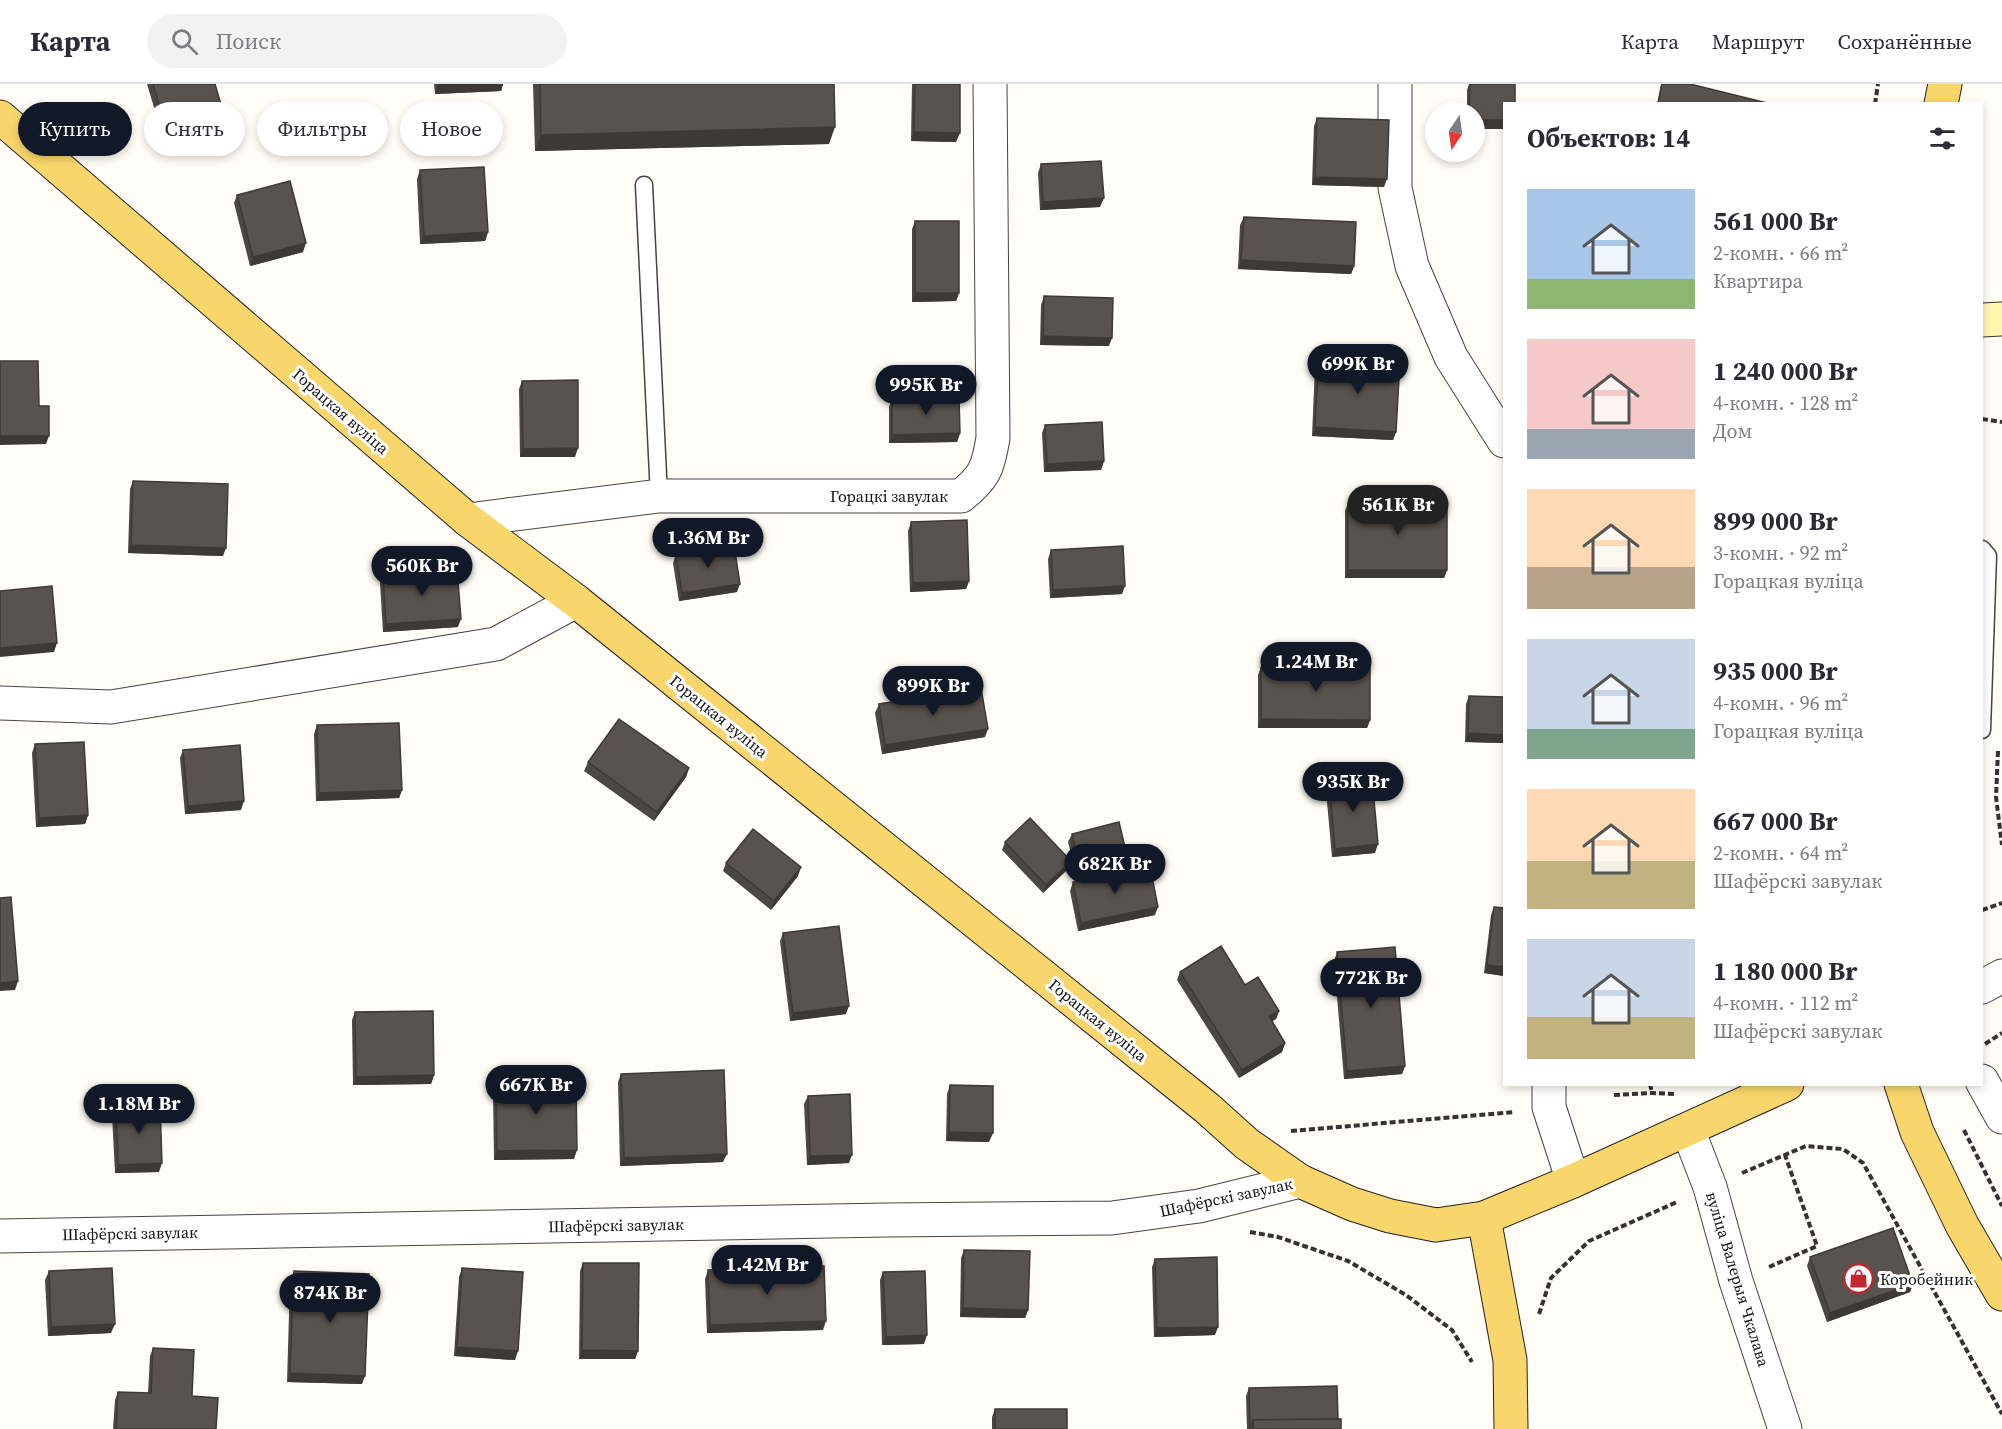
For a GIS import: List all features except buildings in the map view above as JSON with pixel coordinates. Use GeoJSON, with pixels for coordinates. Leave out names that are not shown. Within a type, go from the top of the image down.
{"type":"FeatureCollection","features":[{"type":"Feature","properties":{"kind":"main road"},"geometry":{"type":"LineString","coordinates":[[1941,102],[1945,84]]}},
{"type":"Feature","properties":{"kind":"main road","name":"Горацкая вуліца"},"geometry":{"type":"LineString","coordinates":[[0,117],[468,520],[576,601],[1208,1108],[1247,1144],[1300,1181],[1352,1204],[1390,1216],[1436,1225],[1484,1218],[1689,1130],[1783,1086]]}},
{"type":"Feature","properties":{"kind":"main road"},"geometry":{"type":"LineString","coordinates":[[1983,320],[2002,319]]}},
{"type":"Feature","properties":{"kind":"main road"},"geometry":{"type":"LineString","coordinates":[[1902,1086],[1917,1132],[1962,1225],[2002,1294]]}},
{"type":"Feature","properties":{"kind":"main road"},"geometry":{"type":"LineString","coordinates":[[1484,1218],[1510,1360],[1511,1429]]}},
{"type":"Feature","properties":{"kind":"street","name":"Горацкі завулак"},"geometry":{"type":"LineString","coordinates":[[468,520],[659,496],[961,496],[979,482],[989,462],[993,438],[990,84]]}},
{"type":"Feature","properties":{"kind":"street"},"geometry":{"type":"LineString","coordinates":[[1395,84],[1395,188],[1412,266],[1451,357],[1503,439]]}},
{"type":"Feature","properties":{"kind":"street"},"geometry":{"type":"LineString","coordinates":[[0,703],[111,706],[496,644],[576,601]]}},
{"type":"Feature","properties":{"kind":"street"},"geometry":{"type":"LineString","coordinates":[[1983,986],[2002,976]]}},
{"type":"Feature","properties":{"kind":"street"},"geometry":{"type":"LineString","coordinates":[[1983,1083],[2002,1117]]}},
{"type":"Feature","properties":{"kind":"street"},"geometry":{"type":"LineString","coordinates":[[1549,1086],[1549,1107],[1573,1181]]}},
{"type":"Feature","properties":{"kind":"street","name":"вуліца Валерыя Чкалава"},"geometry":{"type":"LineString","coordinates":[[1689,1130],[1710,1187],[1736,1281],[1785,1429]]}},
{"type":"Feature","properties":{"kind":"street","name":"Шафёрскі завулак"},"geometry":{"type":"LineString","coordinates":[[0,1236],[1112,1218],[1199,1206],[1300,1181]]}},
{"type":"Feature","properties":{"kind":"lane"},"geometry":{"type":"LineString","coordinates":[[644,185],[659,496]]}},
{"type":"Feature","properties":{"kind":"lane"},"geometry":{"type":"LineString","coordinates":[[1983,550],[1988,556],[1983,701]]}},
{"type":"Feature","properties":{"kind":"path"},"geometry":{"type":"LineString","coordinates":[[1875,102],[1878,84]]}},
{"type":"Feature","properties":{"kind":"path"},"geometry":{"type":"LineString","coordinates":[[1983,419],[2002,422]]}},
{"type":"Feature","properties":{"kind":"path"},"geometry":{"type":"LineString","coordinates":[[1996,797],[2002,845]]}},
{"type":"Feature","properties":{"kind":"path"},"geometry":{"type":"LineString","coordinates":[[1983,910],[2002,903]]}},
{"type":"Feature","properties":{"kind":"path"},"geometry":{"type":"LineString","coordinates":[[1983,1045],[2002,1033]]}},
{"type":"Feature","properties":{"kind":"path"},"geometry":{"type":"LineString","coordinates":[[1650,1086],[1652,1093]]}},
{"type":"Feature","properties":{"kind":"path"},"geometry":{"type":"LineString","coordinates":[[1280,1132],[1523,1112]]}},
{"type":"Feature","properties":{"kind":"path"},"geometry":{"type":"LineString","coordinates":[[1963,1127],[2002,1206]]}},
{"type":"Feature","properties":{"kind":"path"},"geometry":{"type":"LineString","coordinates":[[1539,1316],[1551,1278],[1588,1241],[1806,1146],[1842,1149],[1863,1163],[2002,1414]]}},
{"type":"Feature","properties":{"kind":"path"},"geometry":{"type":"LineString","coordinates":[[1736,1281],[1817,1246],[1785,1155]]}},
{"type":"Feature","properties":{"kind":"path"},"geometry":{"type":"LineString","coordinates":[[1247,1232],[1278,1237],[1348,1261],[1396,1290],[1452,1330],[1472,1362]]}},
{"type":"Feature","properties":{"kind":"place","name":"Коробейник"},"geometry":{"type":"Point","coordinates":[1859,1279]}}]}
